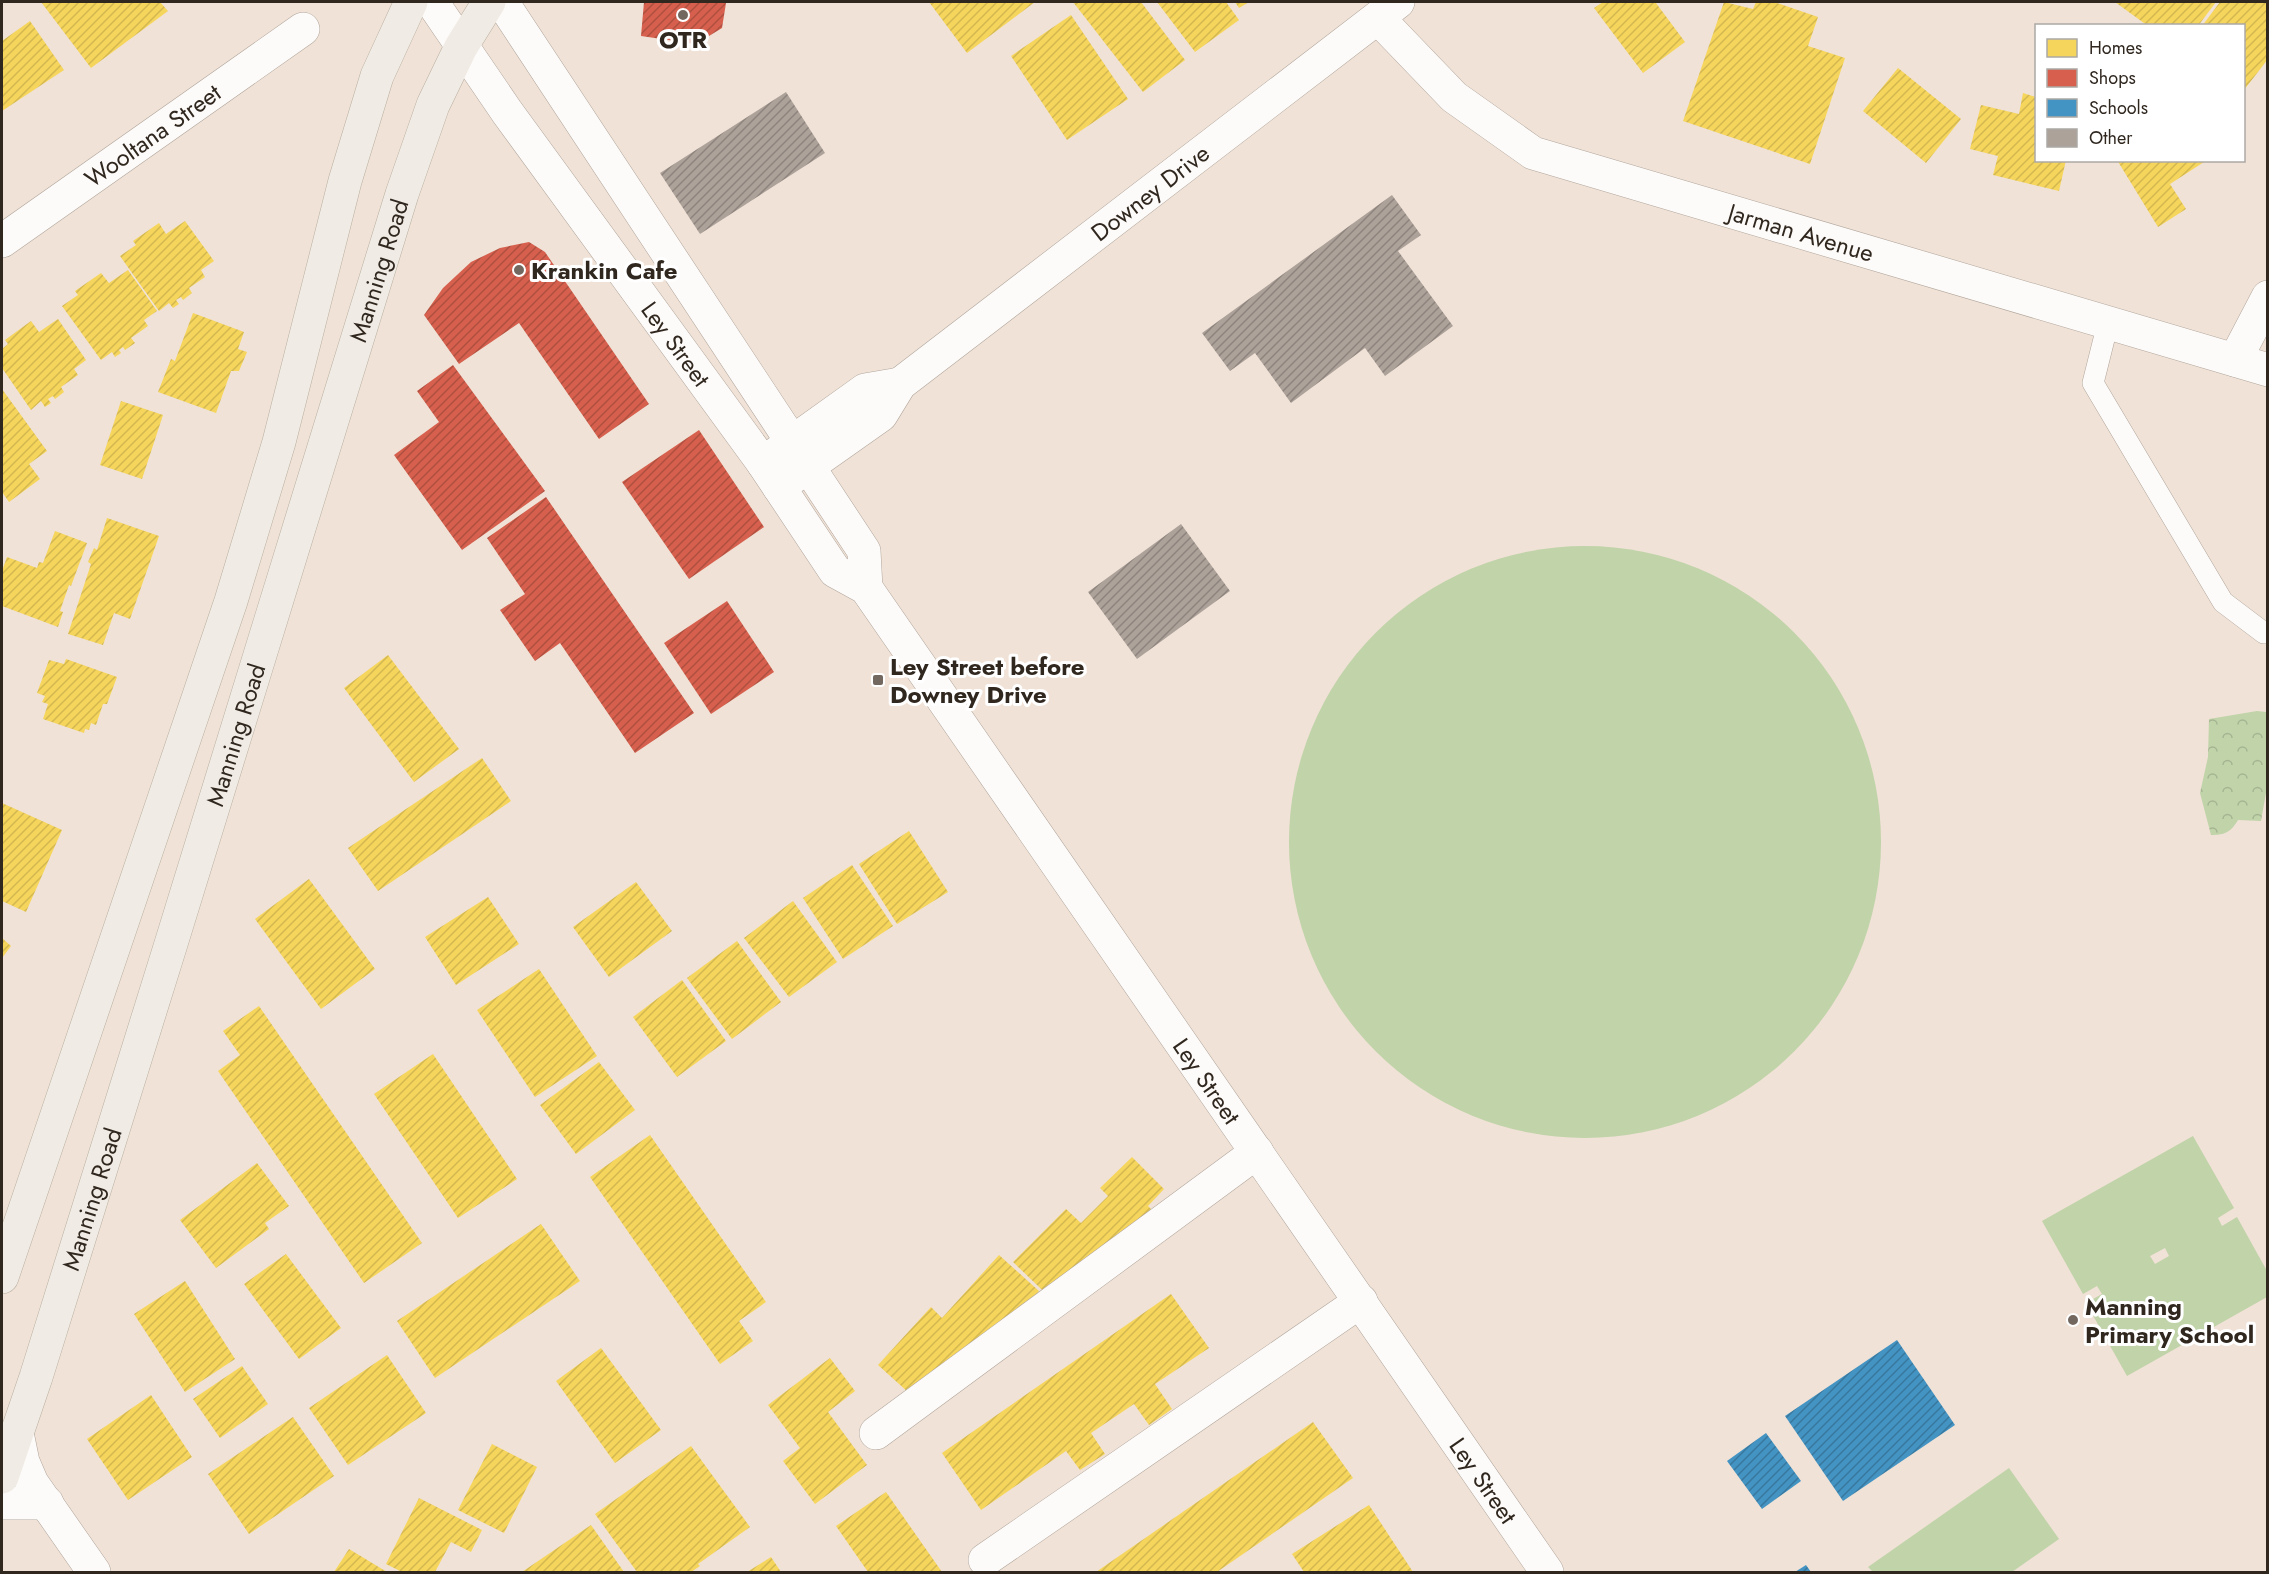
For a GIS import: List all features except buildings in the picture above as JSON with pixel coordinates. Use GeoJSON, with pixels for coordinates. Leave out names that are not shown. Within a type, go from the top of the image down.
{"type":"FeatureCollection","features":[{"type":"Feature","properties":{"kind":"main road","name":"Manning Road"},"geometry":{"type":"LineString","coordinates":[[2,1274],[231,600],[279,442],[345,181],[378,76],[411,2]]}},
{"type":"Feature","properties":{"kind":"main road","name":"Manning Road"},"geometry":{"type":"LineString","coordinates":[[2,1477],[167,958],[402,194],[433,105],[461,47],[489,2]]}},
{"type":"Feature","properties":{"kind":"street","name":"Ley Street"},"geometry":{"type":"LineString","coordinates":[[432,2],[461,47],[771,475],[835,571],[866,588],[1547,1572]]}},
{"type":"Feature","properties":{"kind":"street","name":"Ley Street"},"geometry":{"type":"LineString","coordinates":[[502,2],[864,551],[866,588]]}},
{"type":"Feature","properties":{"kind":"street","name":"Downey Drive"},"geometry":{"type":"LineString","coordinates":[[771,475],[800,454],[865,390],[900,384],[1388,10]]}},
{"type":"Feature","properties":{"kind":"street","name":"Jarman Avenue"},"geometry":{"type":"LineString","coordinates":[[1388,10],[1454,97],[1533,153],[2268,370]]}},
{"type":"Feature","properties":{"kind":"street","name":"Wooltana Street"},"geometry":{"type":"LineString","coordinates":[[2,241],[303,28]]}},
{"type":"Feature","properties":{"kind":"street"},"geometry":{"type":"LineString","coordinates":[[2235,360],[2268,297]]}},
{"type":"Feature","properties":{"kind":"street"},"geometry":{"type":"LineString","coordinates":[[876,1433],[1257,1152]]}},
{"type":"Feature","properties":{"kind":"street"},"geometry":{"type":"LineString","coordinates":[[985,1560],[1361,1301]]}},
{"type":"Feature","properties":{"kind":"street"},"geometry":{"type":"LineString","coordinates":[[17,1433],[23,1462],[32,1483],[94,1572]]}},
{"type":"Feature","properties":{"kind":"street"},"geometry":{"type":"LineString","coordinates":[[2,1503],[47,1503]]}},
{"type":"Feature","properties":{"kind":"lane"},"geometry":{"type":"LineString","coordinates":[[2108,322],[2093,382],[2223,602],[2264,633]]}},
{"type":"Feature","properties":{"kind":"green space"},"geometry":{"type":"Polygon","coordinates":[[[1585,546],[1643,552],[1698,569],[1749,596],[1773,613],[1794,633],[1814,654],[1831,678],[1858,729],[1875,784],[1881,842],[1875,900],[1858,955],[1831,1006],[1814,1030],[1794,1051],[1773,1071],[1749,1088],[1698,1115],[1643,1132],[1585,1138],[1527,1132],[1472,1115],[1421,1088],[1397,1071],[1376,1051],[1356,1030],[1339,1006],[1312,955],[1295,900],[1289,842],[1295,784],[1312,729],[1339,678],[1356,654],[1376,633],[1397,613],[1421,596],[1472,569],[1527,552],[1585,546]]]}},
{"type":"Feature","properties":{"kind":"green space"},"geometry":{"type":"Polygon","coordinates":[[[2257,711],[2266,712],[2268,716],[2267,787],[2261,821],[2238,820],[2227,832],[2211,835],[2200,793],[2208,757],[2209,719],[2257,711]]]}},
{"type":"Feature","properties":{"kind":"green space"},"geometry":{"type":"Polygon","coordinates":[[[2193,1136],[2234,1208],[2218,1218],[2222,1226],[2237,1217],[2267,1271],[2267,1297],[2127,1376],[2086,1303],[2102,1294],[2097,1286],[2083,1294],[2042,1221],[2193,1136]],[[2165,1248],[2150,1256],[2155,1264],[2169,1256],[2165,1248]]]}},
{"type":"Feature","properties":{"kind":"green space"},"geometry":{"type":"Polygon","coordinates":[[[2009,1468],[2059,1539],[2012,1572],[1873,1572],[1868,1567],[2009,1468]]]}},
{"type":"Feature","properties":{"kind":"place","name":"OTR"},"geometry":{"type":"Point","coordinates":[683,15]}},
{"type":"Feature","properties":{"kind":"place","name":"Krankin Cafe"},"geometry":{"type":"Point","coordinates":[519,270]}},
{"type":"Feature","properties":{"kind":"place","name":"Ley Street before Downey Drive"},"geometry":{"type":"Point","coordinates":[878,680]}},
{"type":"Feature","properties":{"kind":"place","name":"Manning Primary School"},"geometry":{"type":"Point","coordinates":[2073,1320]}}]}
